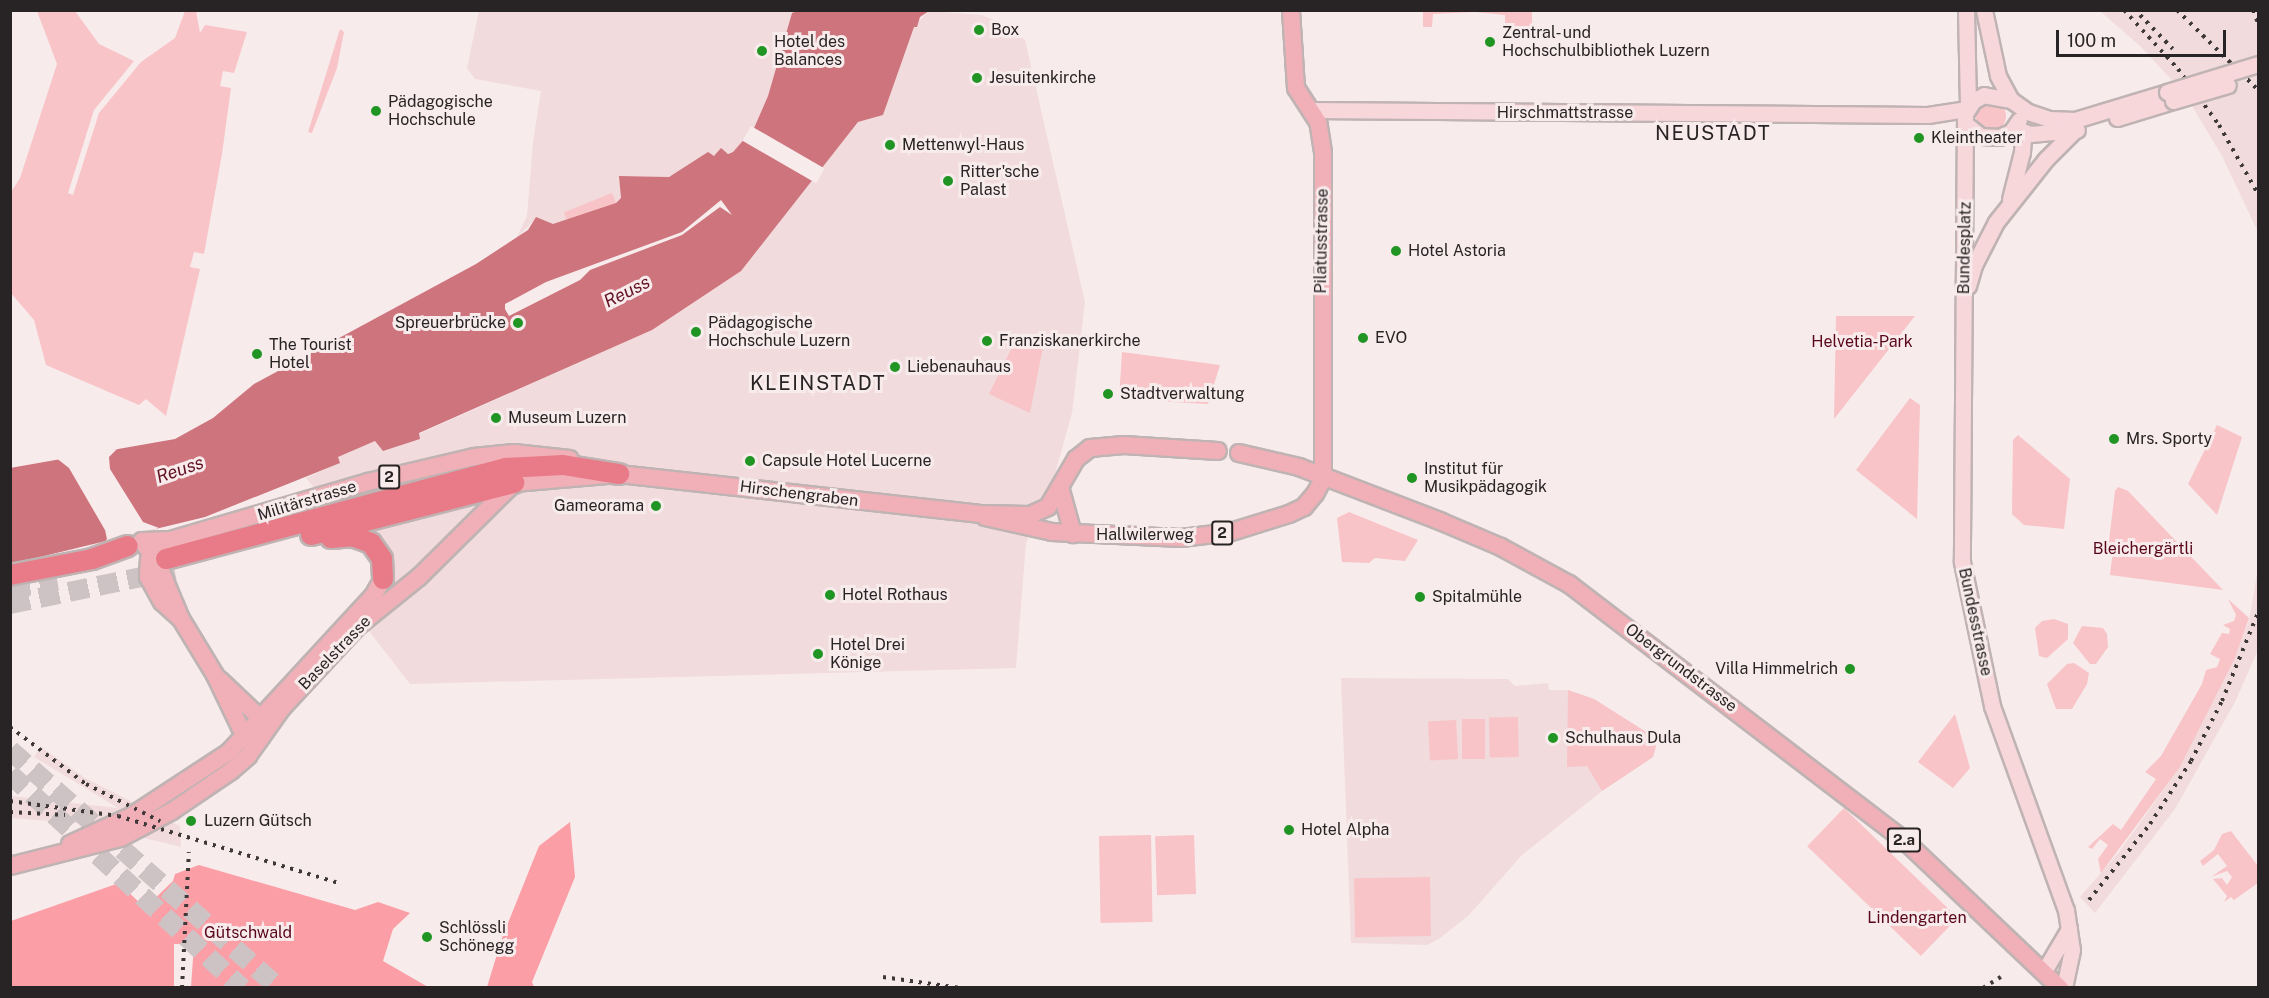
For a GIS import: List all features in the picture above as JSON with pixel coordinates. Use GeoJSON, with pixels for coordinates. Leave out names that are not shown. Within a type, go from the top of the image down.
{"type":"FeatureCollection","features":[{"type":"Feature","properties":{"kind":"highway","name":"2"},"geometry":{"type":"LineString","coordinates":[[163,561],[494,471],[555,464],[619,474]]}},
{"type":"Feature","properties":{"kind":"highway"},"geometry":{"type":"LineString","coordinates":[[163,561],[308,536],[514,483]]}},
{"type":"Feature","properties":{"kind":"highway"},"geometry":{"type":"LineString","coordinates":[[308,536],[352,536],[366,540],[382,559],[383,579]]}},
{"type":"Feature","properties":{"kind":"highway"},"geometry":{"type":"LineString","coordinates":[[10,575],[92,559],[135,543]]}},
{"type":"Feature","properties":{"kind":"main road","name":"Pilatusstrasse"},"geometry":{"type":"LineString","coordinates":[[1291,10],[1296,88],[1318,122],[1323,152],[1323,479]]}},
{"type":"Feature","properties":{"kind":"main road","name":"Bundesplatz"},"geometry":{"type":"LineString","coordinates":[[1964,302],[1968,126],[1965,10]]}},
{"type":"Feature","properties":{"kind":"main road","name":"Bundesplatz"},"geometry":{"type":"LineString","coordinates":[[1984,10],[1991,57],[2019,118],[2015,128],[2023,139],[2021,160],[2007,207]]}},
{"type":"Feature","properties":{"kind":"main road"},"geometry":{"type":"LineString","coordinates":[[1968,126],[1989,138],[2015,128],[2030,134],[2075,130],[2259,64]]}},
{"type":"Feature","properties":{"kind":"main road"},"geometry":{"type":"LineString","coordinates":[[1967,108],[1984,95],[2013,103],[2049,119],[2075,120],[2259,75]]}},
{"type":"Feature","properties":{"kind":"main road","name":"Hirschmattstrasse"},"geometry":{"type":"LineString","coordinates":[[1311,110],[1928,115],[1967,108]]}},
{"type":"Feature","properties":{"kind":"main road","name":"Hirschmattstrasse"},"geometry":{"type":"LineString","coordinates":[[1928,115],[1968,126]]}},
{"type":"Feature","properties":{"kind":"main road","name":"Bundesplatz"},"geometry":{"type":"LineString","coordinates":[[1964,302],[1982,247],[2007,207],[2075,130]]}},
{"type":"Feature","properties":{"kind":"main road","name":"Bundesstrasse"},"geometry":{"type":"LineString","coordinates":[[1964,302],[1962,535],[1966,589],[1992,706],[2061,895],[2072,962],[2062,987]]}},
{"type":"Feature","properties":{"kind":"main road","name":"2"},"geometry":{"type":"LineString","coordinates":[[979,514],[1038,513],[1048,507],[1076,459],[1094,447],[1218,451]]}},
{"type":"Feature","properties":{"kind":"main road","name":"Militärstrasse"},"geometry":{"type":"LineString","coordinates":[[163,561],[282,511],[388,477],[483,455],[514,453],[579,460],[600,464],[619,474]]}},
{"type":"Feature","properties":{"kind":"main road","name":"Obergrundstrasse"},"geometry":{"type":"LineString","coordinates":[[1239,453],[1299,467],[1323,479],[1480,537],[1569,584],[1891,829],[2062,987]]}},
{"type":"Feature","properties":{"kind":"main road","name":"2"},"geometry":{"type":"LineString","coordinates":[[514,483],[619,474]]}},
{"type":"Feature","properties":{"kind":"main road","name":"Hirschengraben"},"geometry":{"type":"LineString","coordinates":[[619,474],[979,514]]}},
{"type":"Feature","properties":{"kind":"main road","name":"Hallwilerweg"},"geometry":{"type":"LineString","coordinates":[[979,514],[1021,526],[1073,534],[1167,538],[1231,531],[1296,511],[1311,500],[1323,479]]}},
{"type":"Feature","properties":{"kind":"main road","name":"Baselstrasse"},"geometry":{"type":"LineString","coordinates":[[10,866],[57,853],[133,815],[251,738],[357,627],[419,577],[514,483]]}},
{"type":"Feature","properties":{"kind":"main road"},"geometry":{"type":"LineString","coordinates":[[1060,487],[1073,534]]}},
{"type":"Feature","properties":{"kind":"main road"},"geometry":{"type":"LineString","coordinates":[[135,543],[163,561],[152,587],[181,619],[251,738]]}},
{"type":"Feature","properties":{"kind":"main road","name":"2"},"geometry":{"type":"LineString","coordinates":[[135,543],[163,561]]}},
{"type":"Feature","properties":{"kind":"main road","name":"Baselstrasse"},"geometry":{"type":"LineString","coordinates":[[251,738],[258,716],[373,596],[383,579]]}},
{"type":"Feature","properties":{"kind":"main road"},"geometry":{"type":"LineString","coordinates":[[215,675],[258,716]]}},
{"type":"Feature","properties":{"kind":"main road"},"geometry":{"type":"LineString","coordinates":[[2044,971],[2068,929]]}},
{"type":"Feature","properties":{"kind":"shaded area"},"geometry":{"type":"Polygon","coordinates":[[[479,11],[797,11],[792,13],[768,96],[754,128],[733,152],[700,158],[669,177],[620,176],[621,198],[600,234],[547,224],[536,218],[516,239],[527,216],[533,142],[541,91],[475,79],[467,68],[479,11]]]}},
{"type":"Feature","properties":{"kind":"shaded area"},"geometry":{"type":"Polygon","coordinates":[[[929,11],[982,15],[1010,27],[1025,40],[1085,302],[1072,413],[1055,474],[1026,543],[1016,668],[410,684],[365,626],[403,595],[306,478],[339,463],[338,457],[375,441],[383,451],[420,439],[419,434],[652,330],[761,244],[858,122],[883,115],[914,26],[929,11]]]}},
{"type":"Feature","properties":{"kind":"shaded area"},"geometry":{"type":"Polygon","coordinates":[[[2100,11],[2258,11],[2258,232],[2222,156],[2185,94],[2140,46],[2100,11]]]}},
{"type":"Feature","properties":{"kind":"shaded area"},"geometry":{"type":"Polygon","coordinates":[[[2258,568],[2258,650],[2235,702],[2175,809],[2095,913],[2080,897],[2119,852],[2180,767],[2235,657],[2249,621],[2258,568]]]}},
{"type":"Feature","properties":{"kind":"shaded area"},"geometry":{"type":"Polygon","coordinates":[[[1341,678],[1508,679],[1515,686],[1548,683],[1549,690],[1568,690],[1594,699],[1654,737],[1656,746],[1653,757],[1602,791],[1522,855],[1469,915],[1439,939],[1427,945],[1351,943],[1341,678]]]}},
{"type":"Feature","properties":{"kind":"shaded area"},"geometry":{"type":"Polygon","coordinates":[[[41,747],[85,778],[180,826],[181,847],[87,824],[11,818],[11,796],[118,808],[34,757],[41,747]]]}},
{"type":"Feature","properties":{"kind":"green space"},"geometry":{"type":"Polygon","coordinates":[[[37,11],[75,11],[99,44],[134,61],[94,110],[68,193],[73,195],[99,113],[141,62],[175,38],[185,11],[196,11],[200,33],[205,25],[247,32],[234,73],[223,71],[220,86],[231,88],[222,154],[204,254],[194,252],[190,267],[200,269],[166,416],[146,399],[139,405],[46,365],[34,320],[11,293],[11,192],[20,178],[57,64],[37,11]]]}},
{"type":"Feature","properties":{"kind":"green space"},"geometry":{"type":"Polygon","coordinates":[[[1423,11],[1532,11],[1532,26],[1505,26],[1505,15],[1475,12],[1433,14],[1432,27],[1423,27],[1423,11]]]}},
{"type":"Feature","properties":{"kind":"green space"},"geometry":{"type":"Polygon","coordinates":[[[340,29],[344,32],[337,68],[312,133],[308,132],[340,29]]]}},
{"type":"Feature","properties":{"kind":"green space"},"geometry":{"type":"Polygon","coordinates":[[[1991,101],[1997,102],[2005,110],[2005,122],[1997,130],[1991,131],[1985,130],[1977,122],[1976,116],[1977,110],[1985,102],[1991,101]]]}},
{"type":"Feature","properties":{"kind":"green space"},"geometry":{"type":"Polygon","coordinates":[[[612,193],[616,203],[568,223],[564,212],[612,193]]]}},
{"type":"Feature","properties":{"kind":"green space","name":"Helvetia-Park"},"geometry":{"type":"Polygon","coordinates":[[[1836,316],[1915,316],[1834,419],[1836,316]]]}},
{"type":"Feature","properties":{"kind":"green space"},"geometry":{"type":"Polygon","coordinates":[[[1018,335],[1043,347],[1030,413],[989,394],[1018,335]]]}},
{"type":"Feature","properties":{"kind":"green space"},"geometry":{"type":"Polygon","coordinates":[[[1122,352],[1220,365],[1208,404],[1119,399],[1122,352]]]}},
{"type":"Feature","properties":{"kind":"green space"},"geometry":{"type":"Polygon","coordinates":[[[1910,398],[1920,405],[1917,519],[1856,470],[1910,398]]]}},
{"type":"Feature","properties":{"kind":"green space"},"geometry":{"type":"Polygon","coordinates":[[[2217,425],[2242,437],[2217,515],[2188,484],[2217,425]]]}},
{"type":"Feature","properties":{"kind":"green space"},"geometry":{"type":"Polygon","coordinates":[[[2018,435],[2070,479],[2064,529],[2024,525],[2012,514],[2013,440],[2018,435]]]}},
{"type":"Feature","properties":{"kind":"green space","name":"Bleichergärtli"},"geometry":{"type":"Polygon","coordinates":[[[2118,487],[2128,491],[2223,590],[2110,575],[2113,550],[2108,549],[2115,491],[2118,487]]]}},
{"type":"Feature","properties":{"kind":"green space"},"geometry":{"type":"Polygon","coordinates":[[[1349,512],[1418,540],[1405,561],[1375,558],[1369,563],[1342,562],[1337,518],[1349,512]]]}},
{"type":"Feature","properties":{"kind":"green space"},"geometry":{"type":"Polygon","coordinates":[[[2228,599],[2249,618],[2235,658],[2180,767],[2101,873],[2098,859],[2108,845],[2100,839],[2092,849],[2088,847],[2113,824],[2121,830],[2156,779],[2145,772],[2161,756],[2202,684],[2206,670],[2217,667],[2220,659],[2210,654],[2222,633],[2229,634],[2230,629],[2223,625],[2234,621],[2236,615],[2228,599]]]}},
{"type":"Feature","properties":{"kind":"green space"},"geometry":{"type":"Polygon","coordinates":[[[2054,619],[2068,624],[2068,639],[2047,658],[2039,656],[2035,628],[2042,621],[2054,619]]]}},
{"type":"Feature","properties":{"kind":"green space"},"geometry":{"type":"Polygon","coordinates":[[[2082,626],[2103,628],[2107,634],[2108,647],[2096,664],[2090,664],[2073,643],[2082,626]]]}},
{"type":"Feature","properties":{"kind":"green space"},"geometry":{"type":"Polygon","coordinates":[[[2074,663],[2089,673],[2087,684],[2072,709],[2056,709],[2047,684],[2067,664],[2074,663]]]}},
{"type":"Feature","properties":{"kind":"green space"},"geometry":{"type":"Polygon","coordinates":[[[1568,690],[1594,699],[1654,737],[1656,746],[1653,757],[1602,791],[1587,766],[1567,767],[1568,690]]]}},
{"type":"Feature","properties":{"kind":"green space"},"geometry":{"type":"Polygon","coordinates":[[[1955,714],[1970,768],[1953,788],[1918,762],[1955,714]]]}},
{"type":"Feature","properties":{"kind":"green space"},"geometry":{"type":"Polygon","coordinates":[[[1518,717],[1519,757],[1490,758],[1489,718],[1518,717]]]}},
{"type":"Feature","properties":{"kind":"green space"},"geometry":{"type":"Polygon","coordinates":[[[1462,719],[1485,719],[1485,759],[1462,759],[1462,719]]]}},
{"type":"Feature","properties":{"kind":"green space"},"geometry":{"type":"Polygon","coordinates":[[[1456,720],[1458,759],[1430,760],[1428,721],[1456,720]]]}},
{"type":"Feature","properties":{"kind":"green space","name":"Lindengarten"},"geometry":{"type":"Polygon","coordinates":[[[1844,808],[1958,918],[1921,956],[1807,846],[1844,808]]]}},
{"type":"Feature","properties":{"kind":"green space"},"geometry":{"type":"Polygon","coordinates":[[[570,822],[575,877],[532,982],[534,987],[487,987],[502,938],[539,846],[570,822]]]}},
{"type":"Feature","properties":{"kind":"green space"},"geometry":{"type":"Polygon","coordinates":[[[2231,831],[2258,866],[2258,883],[2234,900],[2231,897],[2224,902],[2227,896],[2213,879],[2222,878],[2227,885],[2232,877],[2227,871],[2211,877],[2227,866],[2218,854],[2203,866],[2200,861],[2214,850],[2222,834],[2231,831]]]}},
{"type":"Feature","properties":{"kind":"green space"},"geometry":{"type":"Polygon","coordinates":[[[1151,835],[1153,922],[1101,923],[1099,836],[1151,835]]]}},
{"type":"Feature","properties":{"kind":"green space"},"geometry":{"type":"Polygon","coordinates":[[[1194,835],[1196,894],[1157,895],[1155,836],[1194,835]]]}},
{"type":"Feature","properties":{"kind":"green space","name":"Gütschwald"},"geometry":{"type":"Polygon","coordinates":[[[199,865],[355,910],[378,902],[410,913],[393,929],[383,961],[428,987],[191,987],[194,944],[174,944],[174,987],[11,987],[11,921],[119,883],[145,908],[173,881],[175,874],[199,865]]]}},
{"type":"Feature","properties":{"kind":"green space"},"geometry":{"type":"Polygon","coordinates":[[[1430,877],[1431,936],[1355,937],[1354,878],[1430,877]]]}},
{"type":"Feature","properties":{"kind":"water","name":"Reuss"},"geometry":{"type":"Polygon","coordinates":[[[797,11],[929,11],[920,17],[917,27],[914,27],[883,115],[858,122],[741,271],[652,330],[419,433],[420,439],[383,451],[375,441],[338,457],[340,463],[205,517],[11,564],[10,468],[175,439],[213,418],[254,384],[476,264],[528,230],[536,217],[553,224],[616,203],[621,198],[619,176],[669,177],[708,152],[714,156],[721,148],[728,154],[733,152],[754,128],[768,96],[792,13],[797,11]],[[721,200],[682,232],[546,282],[505,304],[505,309],[509,316],[580,280],[590,270],[682,235],[720,207],[732,215],[721,200]]]}},
{"type":"Feature","properties":{"kind":"pier"},"geometry":{"type":"Polygon","coordinates":[[[751,126],[825,168],[816,183],[742,141],[751,126]]]}},
{"type":"Feature","properties":{"kind":"pier"},"geometry":{"type":"Polygon","coordinates":[[[117,449],[109,457],[110,469],[143,522],[159,528],[103,544],[107,539],[105,530],[69,468],[55,457],[117,449]]]}},
{"type":"Feature","properties":{"kind":"tunnel"},"geometry":{"type":"LineString","coordinates":[[10,604],[175,570]]}},
{"type":"Feature","properties":{"kind":"tunnel"},"geometry":{"type":"LineString","coordinates":[[10,589],[57,581]]}},
{"type":"Feature","properties":{"kind":"tunnel"},"geometry":{"type":"LineString","coordinates":[[10,750],[279,988]]}},
{"type":"Feature","properties":{"kind":"tunnel"},"geometry":{"type":"LineString","coordinates":[[10,774],[242,988]]}},
{"type":"Feature","properties":{"kind":"railway"},"geometry":{"type":"LineString","coordinates":[[2124,10],[2178,69],[2219,125],[2258,194]]}},
{"type":"Feature","properties":{"kind":"railway"},"geometry":{"type":"LineString","coordinates":[[2177,10],[2258,90]]}},
{"type":"Feature","properties":{"kind":"railway"},"geometry":{"type":"LineString","coordinates":[[2253,10],[2258,23]]}},
{"type":"Feature","properties":{"kind":"railway"},"geometry":{"type":"LineString","coordinates":[[2140,15],[2173,49]]}},
{"type":"Feature","properties":{"kind":"railway"},"geometry":{"type":"LineString","coordinates":[[2089,900],[2150,824],[2191,761],[2222,701],[2258,613]]}},
{"type":"Feature","properties":{"kind":"railway"},"geometry":{"type":"LineString","coordinates":[[10,727],[86,784],[160,821]]}},
{"type":"Feature","properties":{"kind":"railway"},"geometry":{"type":"LineString","coordinates":[[10,801],[118,816],[338,883]]}},
{"type":"Feature","properties":{"kind":"railway"},"geometry":{"type":"LineString","coordinates":[[10,812],[65,815]]}},
{"type":"Feature","properties":{"kind":"railway"},"geometry":{"type":"LineString","coordinates":[[182,988],[189,852]]}},
{"type":"Feature","properties":{"kind":"railway"},"geometry":{"type":"LineString","coordinates":[[1983,988],[2005,974]]}},
{"type":"Feature","properties":{"kind":"railway"},"geometry":{"type":"LineString","coordinates":[[883,977],[960,988]]}},
{"type":"Feature","properties":{"kind":"place","name":"Box"},"geometry":{"type":"Point","coordinates":[979,30]}},
{"type":"Feature","properties":{"kind":"place","name":"Zentral- und Hochschulbibliothek Luzern"},"geometry":{"type":"Point","coordinates":[1490,42]}},
{"type":"Feature","properties":{"kind":"place","name":"Hotel des Balances"},"geometry":{"type":"Point","coordinates":[762,51]}},
{"type":"Feature","properties":{"kind":"place","name":"Jesuitenkirche"},"geometry":{"type":"Point","coordinates":[977,78]}},
{"type":"Feature","properties":{"kind":"place","name":"Pädagogische Hochschule"},"geometry":{"type":"Point","coordinates":[376,111]}},
{"type":"Feature","properties":{"kind":"place","name":"Kleintheater"},"geometry":{"type":"Point","coordinates":[1919,138]}},
{"type":"Feature","properties":{"kind":"place","name":"Mettenwyl-Haus"},"geometry":{"type":"Point","coordinates":[890,145]}},
{"type":"Feature","properties":{"kind":"place","name":"Ritter'sche Palast"},"geometry":{"type":"Point","coordinates":[948,181]}},
{"type":"Feature","properties":{"kind":"place","name":"Hotel Astoria"},"geometry":{"type":"Point","coordinates":[1396,251]}},
{"type":"Feature","properties":{"kind":"place","name":"Spreuerbrücke"},"geometry":{"type":"Point","coordinates":[518,323]}},
{"type":"Feature","properties":{"kind":"place","name":"Pädagogische Hochschule Luzern"},"geometry":{"type":"Point","coordinates":[696,332]}},
{"type":"Feature","properties":{"kind":"place","name":"EVO"},"geometry":{"type":"Point","coordinates":[1363,338]}},
{"type":"Feature","properties":{"kind":"place","name":"Franziskanerkirche"},"geometry":{"type":"Point","coordinates":[987,341]}},
{"type":"Feature","properties":{"kind":"place","name":"The Tourist Hotel"},"geometry":{"type":"Point","coordinates":[257,354]}},
{"type":"Feature","properties":{"kind":"place","name":"Liebenauhaus"},"geometry":{"type":"Point","coordinates":[895,367]}},
{"type":"Feature","properties":{"kind":"place","name":"Stadtverwaltung"},"geometry":{"type":"Point","coordinates":[1108,394]}},
{"type":"Feature","properties":{"kind":"place","name":"Museum Luzern"},"geometry":{"type":"Point","coordinates":[496,418]}},
{"type":"Feature","properties":{"kind":"place","name":"Mrs. Sporty"},"geometry":{"type":"Point","coordinates":[2114,439]}},
{"type":"Feature","properties":{"kind":"place","name":"Capsule Hotel Lucerne"},"geometry":{"type":"Point","coordinates":[750,461]}},
{"type":"Feature","properties":{"kind":"place","name":"Institut für Musikpädagogik"},"geometry":{"type":"Point","coordinates":[1412,478]}},
{"type":"Feature","properties":{"kind":"place","name":"Gameorama"},"geometry":{"type":"Point","coordinates":[656,506]}},
{"type":"Feature","properties":{"kind":"place","name":"Hotel Rothaus"},"geometry":{"type":"Point","coordinates":[830,595]}},
{"type":"Feature","properties":{"kind":"place","name":"Spitalmühle"},"geometry":{"type":"Point","coordinates":[1420,597]}},
{"type":"Feature","properties":{"kind":"place","name":"Hotel Drei Könige"},"geometry":{"type":"Point","coordinates":[818,654]}},
{"type":"Feature","properties":{"kind":"place","name":"Villa Himmelrich"},"geometry":{"type":"Point","coordinates":[1850,669]}},
{"type":"Feature","properties":{"kind":"place","name":"Schulhaus Dula"},"geometry":{"type":"Point","coordinates":[1553,738]}},
{"type":"Feature","properties":{"kind":"place","name":"Luzern Gütsch"},"geometry":{"type":"Point","coordinates":[191,821]}},
{"type":"Feature","properties":{"kind":"place","name":"Hotel Alpha"},"geometry":{"type":"Point","coordinates":[1289,830]}},
{"type":"Feature","properties":{"kind":"place","name":"Schlössli Schönegg"},"geometry":{"type":"Point","coordinates":[427,937]}},
{"type":"Feature","properties":{"kind":"district","name":"NEUSTADT"},"geometry":{"type":"Point","coordinates":[1713,133]}},
{"type":"Feature","properties":{"kind":"district","name":"KLEINSTADT"},"geometry":{"type":"Point","coordinates":[818,383]}}]}
